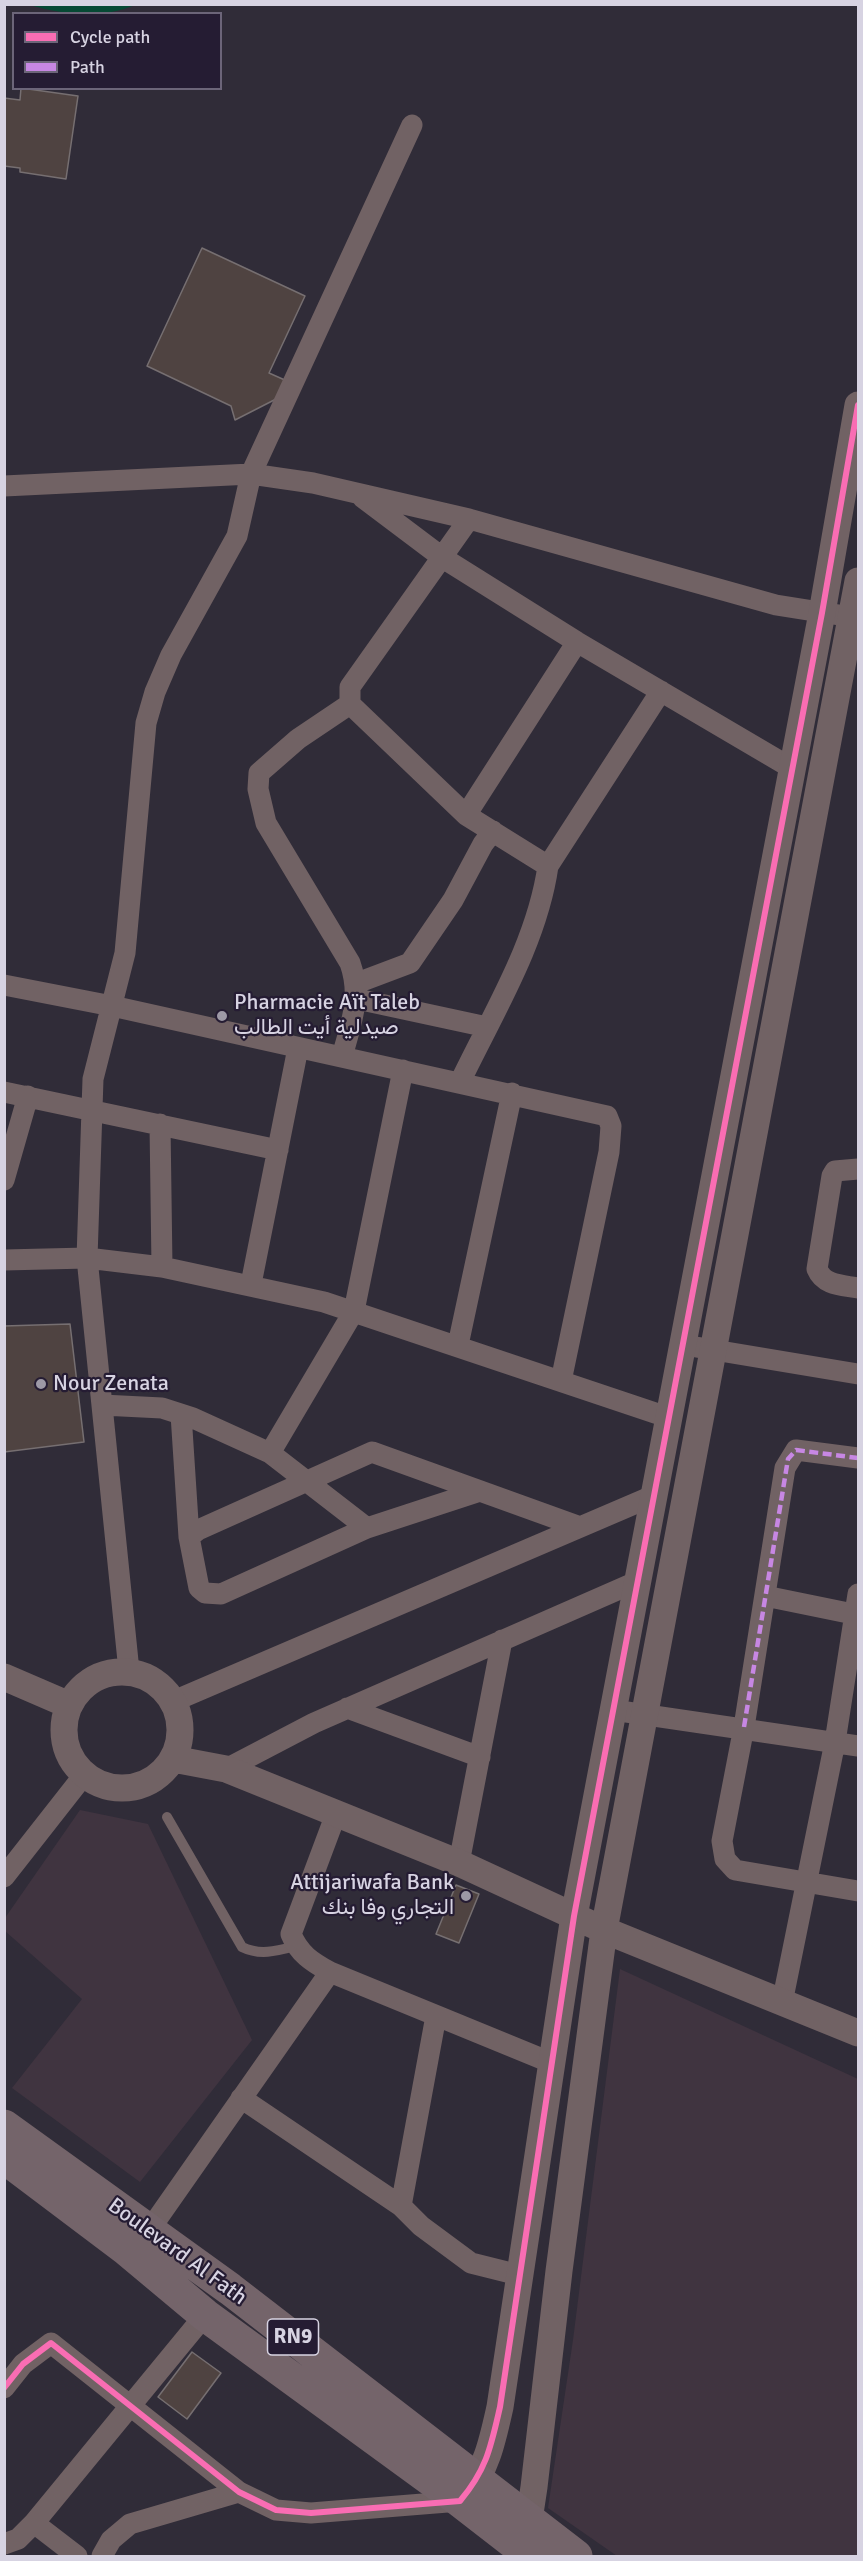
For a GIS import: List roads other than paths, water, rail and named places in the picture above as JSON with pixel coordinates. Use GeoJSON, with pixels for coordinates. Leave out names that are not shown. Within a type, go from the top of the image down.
{"type":"FeatureCollection","features":[{"type":"Feature","properties":{"kind":"highway","name":"Boulevard Al Fath"},"geometry":{"type":"LineString","coordinates":[[4,2126],[230,2289],[469,2490],[520,2544],[576,2554]]}},
{"type":"Feature","properties":{"kind":"highway","name":"Boulevard Al Fath"},"geometry":{"type":"LineString","coordinates":[[4,2157],[126,2250],[205,2315],[469,2490]]}},
{"type":"Feature","properties":{"kind":"street"},"geometry":{"type":"LineString","coordinates":[[129,1671],[87,1258],[93,1079],[125,953],[146,723],[155,692],[171,655],[237,536],[251,474],[412,125]]}},
{"type":"Feature","properties":{"kind":"street"},"geometry":{"type":"LineString","coordinates":[[4,2388],[23,2364],[51,2343],[131,2404],[239,2492],[276,2510],[311,2513],[469,2490],[492,2444],[500,2407],[574,1916],[793,768],[858,405]]}},
{"type":"Feature","properties":{"kind":"street"},"geometry":{"type":"LineString","coordinates":[[4,486],[251,474],[313,483],[469,519],[776,605],[855,617]]}},
{"type":"Feature","properties":{"kind":"street"},"geometry":{"type":"LineString","coordinates":[[356,493],[443,558],[577,642],[793,768]]}},
{"type":"Feature","properties":{"kind":"street"},"geometry":{"type":"LineString","coordinates":[[469,519],[350,687],[350,704],[466,815],[548,866]]}},
{"type":"Feature","properties":{"kind":"street"},"geometry":{"type":"LineString","coordinates":[[520,2544],[604,1930],[711,1351],[855,617],[858,581]]}},
{"type":"Feature","properties":{"kind":"street"},"geometry":{"type":"LineString","coordinates":[[466,815],[577,642]]}},
{"type":"Feature","properties":{"kind":"street"},"geometry":{"type":"LineString","coordinates":[[460,1082],[530,937],[543,898],[548,866],[661,691]]}},
{"type":"Feature","properties":{"kind":"street"},"geometry":{"type":"LineString","coordinates":[[342,1057],[357,991],[350,963],[266,823],[258,789],[260,773],[298,739],[350,704]]}},
{"type":"Feature","properties":{"kind":"street"},"geometry":{"type":"LineString","coordinates":[[357,991],[410,963],[453,900],[483,844],[493,831]]}},
{"type":"Feature","properties":{"kind":"street"},"geometry":{"type":"LineString","coordinates":[[4,985],[112,1006],[512,1093],[607,1116],[612,1126],[609,1152],[561,1381]]}},
{"type":"Feature","properties":{"kind":"street"},"geometry":{"type":"LineString","coordinates":[[357,991],[487,1027]]}},
{"type":"Feature","properties":{"kind":"street"},"geometry":{"type":"LineString","coordinates":[[251,1284],[298,1048]]}},
{"type":"Feature","properties":{"kind":"street"},"geometry":{"type":"LineString","coordinates":[[270,1453],[354,1311],[403,1070]]}},
{"type":"Feature","properties":{"kind":"street"},"geometry":{"type":"LineString","coordinates":[[4,1092],[278,1150]]}},
{"type":"Feature","properties":{"kind":"street"},"geometry":{"type":"LineString","coordinates":[[458,1345],[512,1093]]}},
{"type":"Feature","properties":{"kind":"street"},"geometry":{"type":"LineString","coordinates":[[4,1180],[28,1096]]}},
{"type":"Feature","properties":{"kind":"street"},"geometry":{"type":"LineString","coordinates":[[160,1124],[162,1267]]}},
{"type":"Feature","properties":{"kind":"street"},"geometry":{"type":"LineString","coordinates":[[858,1169],[835,1171],[832,1176],[817,1269],[820,1276],[827,1281],[858,1288]]}},
{"type":"Feature","properties":{"kind":"street"},"geometry":{"type":"LineString","coordinates":[[4,1260],[87,1258],[162,1267],[251,1284],[354,1311],[670,1418]]}},
{"type":"Feature","properties":{"kind":"street"},"geometry":{"type":"LineString","coordinates":[[684,1345],[858,1374]]}},
{"type":"Feature","properties":{"kind":"street"},"geometry":{"type":"LineString","coordinates":[[102,1405],[162,1408],[270,1453],[367,1528]]}},
{"type":"Feature","properties":{"kind":"street"},"geometry":{"type":"LineString","coordinates":[[181,1414],[189,1536],[199,1588],[205,1593],[216,1595],[367,1528],[480,1491]]}},
{"type":"Feature","properties":{"kind":"street"},"geometry":{"type":"LineString","coordinates":[[858,1458],[796,1450],[788,1459],[744,1727],[722,1841],[725,1859],[735,1870],[858,1891]]}},
{"type":"Feature","properties":{"kind":"street"},"geometry":{"type":"LineString","coordinates":[[189,1536],[372,1452],[580,1527]]}},
{"type":"Feature","properties":{"kind":"street"},"geometry":{"type":"LineString","coordinates":[[174,1701],[655,1495]]}},
{"type":"Feature","properties":{"kind":"street"},"geometry":{"type":"LineString","coordinates":[[223,1768],[300,1729],[638,1581]]}},
{"type":"Feature","properties":{"kind":"street"},"geometry":{"type":"LineString","coordinates":[[765,1596],[857,1608],[835,1742],[782,2003]]}},
{"type":"Feature","properties":{"kind":"street"},"geometry":{"type":"LineString","coordinates":[[459,1863],[502,1640]]}},
{"type":"Feature","properties":{"kind":"street"},"geometry":{"type":"LineString","coordinates":[[129,1671],[142,1674],[160,1685],[174,1701],[180,1721],[177,1748],[160,1775],[139,1786],[119,1789],[102,1785],[84,1775],[72,1761],[65,1742],[64,1725],[69,1706],[80,1690],[96,1677],[129,1671]]}},
{"type":"Feature","properties":{"kind":"street"},"geometry":{"type":"LineString","coordinates":[[4,1677],[69,1706]]}},
{"type":"Feature","properties":{"kind":"street"},"geometry":{"type":"LineString","coordinates":[[347,1708],[480,1757]]}},
{"type":"Feature","properties":{"kind":"street"},"geometry":{"type":"LineString","coordinates":[[613,1710],[744,1727],[858,1746]]}},
{"type":"Feature","properties":{"kind":"street"},"geometry":{"type":"LineString","coordinates":[[177,1748],[459,1863],[604,1930],[858,2032]]}},
{"type":"Feature","properties":{"kind":"street"},"geometry":{"type":"LineString","coordinates":[[4,1877],[84,1775]]}},
{"type":"Feature","properties":{"kind":"street"},"geometry":{"type":"LineString","coordinates":[[336,1814],[291,1934],[296,1946],[308,1960],[330,1972],[552,2063]]}},
{"type":"Feature","properties":{"kind":"street"},"geometry":{"type":"LineString","coordinates":[[148,2232],[330,1972]]}},
{"type":"Feature","properties":{"kind":"street"},"geometry":{"type":"LineString","coordinates":[[401,2206],[436,2016]]}},
{"type":"Feature","properties":{"kind":"street"},"geometry":{"type":"LineString","coordinates":[[241,2098],[401,2206],[421,2226],[471,2263],[519,2276]]}},
{"type":"Feature","properties":{"kind":"street"},"geometry":{"type":"LineString","coordinates":[[4,2544],[18,2539],[34,2523],[205,2315]]}},
{"type":"Feature","properties":{"kind":"street"},"geometry":{"type":"LineString","coordinates":[[102,2556],[111,2540],[130,2524],[239,2492]]}},
{"type":"Feature","properties":{"kind":"street"},"geometry":{"type":"LineString","coordinates":[[34,2523],[77,2556]]}},
{"type":"Feature","properties":{"kind":"lane"},"geometry":{"type":"LineString","coordinates":[[167,1817],[242,1947],[252,1952],[270,1952],[296,1946]]}},
{"type":"Feature","properties":{"kind":"place","name":"Pharmacie Aït Taleb صيدلية أيت الطالب"},"geometry":{"type":"Point","coordinates":[222,1016]}},
{"type":"Feature","properties":{"kind":"place","name":"Nour Zenata"},"geometry":{"type":"Point","coordinates":[41,1384]}},
{"type":"Feature","properties":{"kind":"place","name":"Attijariwafa Bank التجاري وفا بنك"},"geometry":{"type":"Point","coordinates":[466,1896]}}]}
